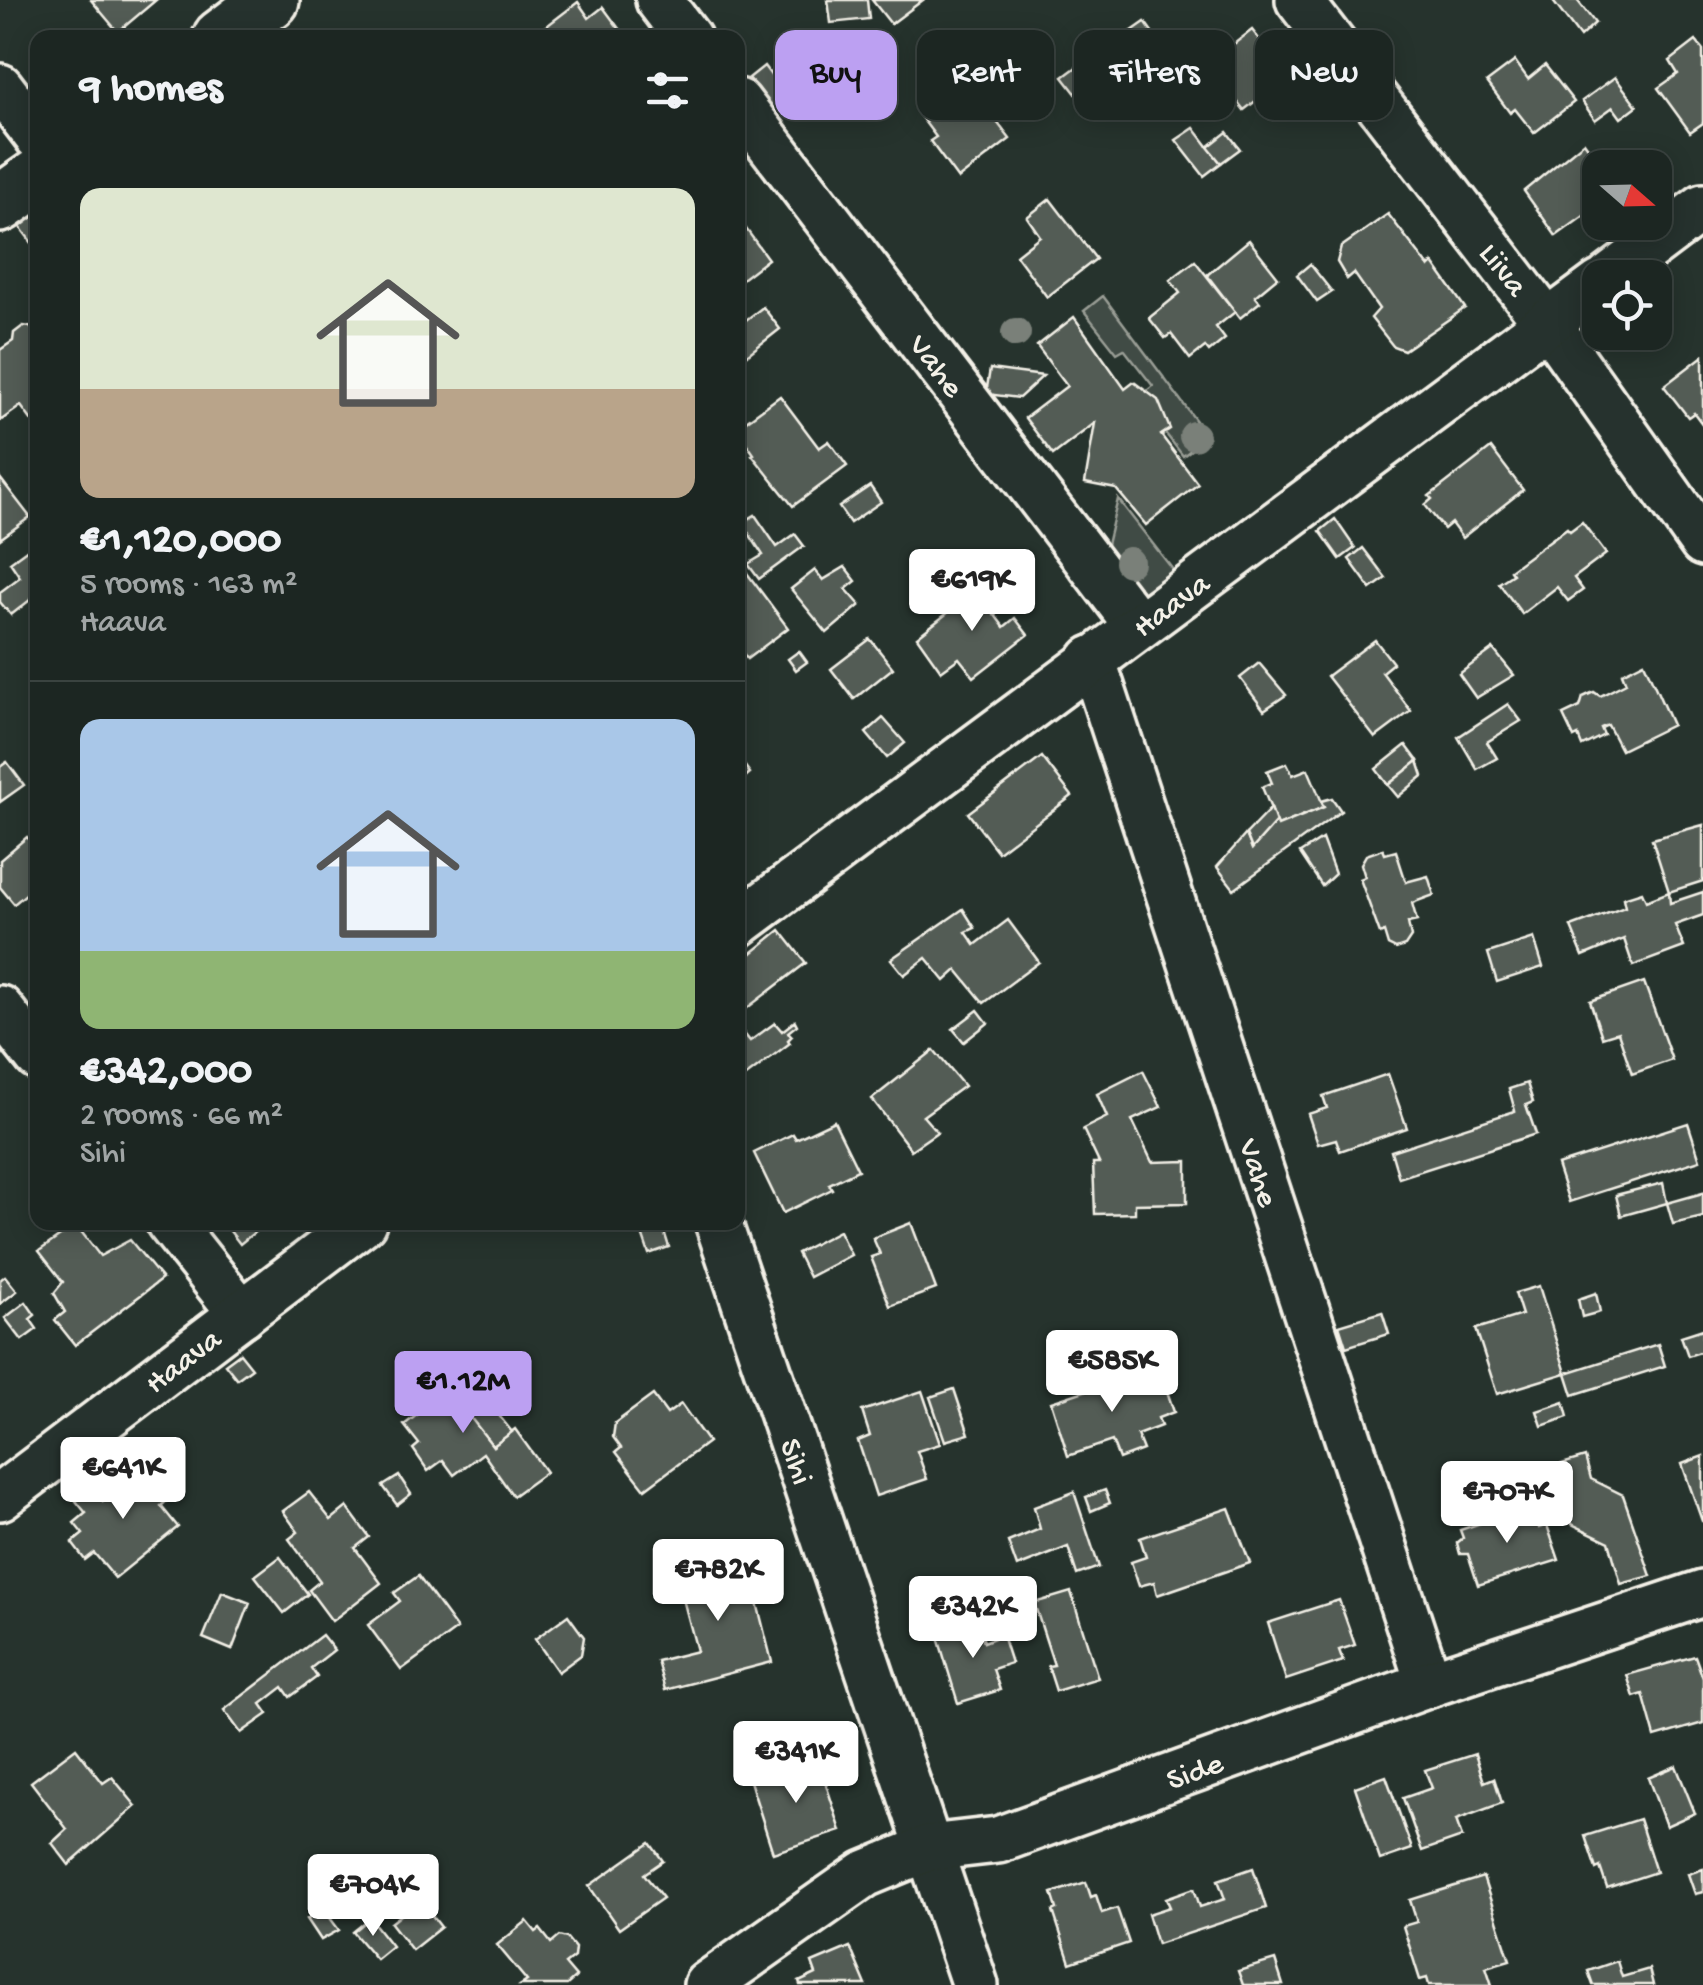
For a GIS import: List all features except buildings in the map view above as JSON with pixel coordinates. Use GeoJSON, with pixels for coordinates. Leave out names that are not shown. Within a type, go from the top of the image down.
{"type":"FeatureCollection","features":[{"type":"Feature","properties":{"kind":"street"},"geometry":{"type":"LineString","coordinates":[[232,30],[271,0]]}},
{"type":"Feature","properties":{"kind":"street"},"geometry":{"type":"LineString","coordinates":[[660,0],[682,30]]}},
{"type":"Feature","properties":{"kind":"street","name":"Liiva"},"geometry":{"type":"LineString","coordinates":[[1299,0],[1548,324],[1703,543]]}},
{"type":"Feature","properties":{"kind":"street"},"geometry":{"type":"LineString","coordinates":[[0,87],[30,126]]}},
{"type":"Feature","properties":{"kind":"street","name":"Vahe"},"geometry":{"type":"LineString","coordinates":[[745,111],[1138,626]]}},
{"type":"Feature","properties":{"kind":"street"},"geometry":{"type":"LineString","coordinates":[[0,204],[30,182]]}},
{"type":"Feature","properties":{"kind":"street"},"geometry":{"type":"LineString","coordinates":[[1633,260],[1703,207]]}},
{"type":"Feature","properties":{"kind":"street","name":"Haava"},"geometry":{"type":"LineString","coordinates":[[745,919],[1582,298]]}},
{"type":"Feature","properties":{"kind":"street","name":"Vahe"},"geometry":{"type":"LineString","coordinates":[[1092,659],[1429,1684]]}},
{"type":"Feature","properties":{"kind":"street"},"geometry":{"type":"LineString","coordinates":[[0,1010],[30,1047]]}},
{"type":"Feature","properties":{"kind":"street"},"geometry":{"type":"LineString","coordinates":[[175,1230],[242,1314]]}},
{"type":"Feature","properties":{"kind":"street","name":"Haava"},"geometry":{"type":"LineString","coordinates":[[0,1498],[352,1230]]}},
{"type":"Feature","properties":{"kind":"street","name":"Sihi"},"geometry":{"type":"LineString","coordinates":[[721,1230],[975,1985]]}},
{"type":"Feature","properties":{"kind":"street","name":"Side"},"geometry":{"type":"LineString","coordinates":[[707,1985],[865,1874],[928,1848],[998,1840],[1429,1684],[1703,1592]]}},
{"type":"Feature","properties":{"kind":"shaded area"},"geometry":{"type":"Polygon","coordinates":[[[1103,296],[1208,437],[1183,456],[1138,398],[1153,386],[1124,349],[1117,353],[1084,311],[1103,296]]]}},
{"type":"Feature","properties":{"kind":"shaded area"},"geometry":{"type":"Polygon","coordinates":[[[1118,499],[1177,575],[1141,602],[1105,553],[1118,499]]]}}]}
